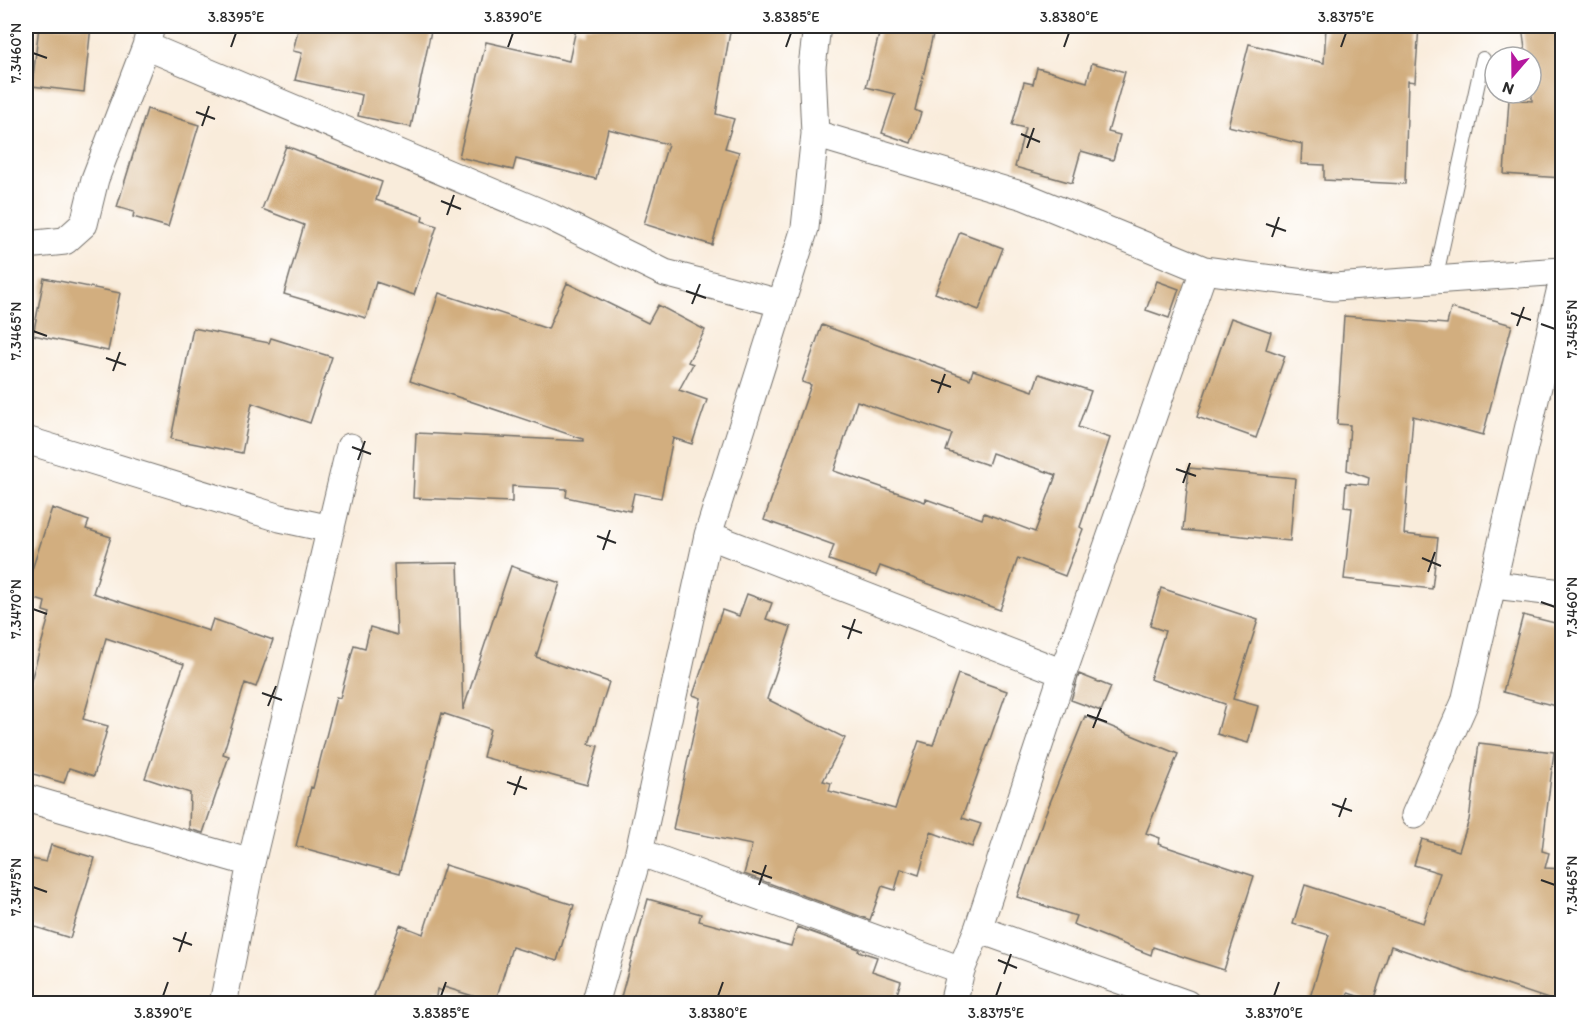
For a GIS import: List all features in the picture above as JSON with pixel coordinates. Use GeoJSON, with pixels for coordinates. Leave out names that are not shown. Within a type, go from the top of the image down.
{"type":"FeatureCollection","features":[{"type":"Feature","properties":{"kind":"street"},"geometry":{"type":"LineString","coordinates":[[595,1004],[639,852],[708,535],[805,228],[815,134],[812,67],[817,26]]}},
{"type":"Feature","properties":{"kind":"street"},"geometry":{"type":"LineString","coordinates":[[26,245],[65,242],[84,224],[96,179],[148,36],[551,218],[665,273],[780,303]]}},
{"type":"Feature","properties":{"kind":"street"},"geometry":{"type":"LineString","coordinates":[[815,134],[1024,196],[1204,270],[1334,287],[1563,271]]}},
{"type":"Feature","properties":{"kind":"street"},"geometry":{"type":"LineString","coordinates":[[953,1004],[961,970],[978,929],[1063,673],[1204,270]]}},
{"type":"Feature","properties":{"kind":"street"},"geometry":{"type":"LineString","coordinates":[[1415,815],[1465,702],[1563,283]]}},
{"type":"Feature","properties":{"kind":"street"},"geometry":{"type":"LineString","coordinates":[[26,440],[280,518],[331,529]]}},
{"type":"Feature","properties":{"kind":"street"},"geometry":{"type":"LineString","coordinates":[[223,1004],[251,863],[350,447]]}},
{"type":"Feature","properties":{"kind":"street"},"geometry":{"type":"LineString","coordinates":[[708,535],[1063,673]]}},
{"type":"Feature","properties":{"kind":"street"},"geometry":{"type":"LineString","coordinates":[[1494,585],[1563,593]]}},
{"type":"Feature","properties":{"kind":"street"},"geometry":{"type":"LineString","coordinates":[[26,798],[251,863]]}},
{"type":"Feature","properties":{"kind":"street"},"geometry":{"type":"LineString","coordinates":[[639,852],[961,970]]}},
{"type":"Feature","properties":{"kind":"street"},"geometry":{"type":"LineString","coordinates":[[978,929],[1187,1004]]}},
{"type":"Feature","properties":{"kind":"lane"},"geometry":{"type":"LineString","coordinates":[[1435,280],[1483,59]]}},
{"type":"Feature","properties":{"kind":"building"},"geometry":{"type":"Polygon","coordinates":[[[39,26],[91,26],[84,92],[32,86],[39,26]]]}},
{"type":"Feature","properties":{"kind":"building"},"geometry":{"type":"Polygon","coordinates":[[[299,26],[432,26],[411,127],[358,116],[362,95],[295,80],[302,53],[293,51],[299,26]]]}},
{"type":"Feature","properties":{"kind":"building"},"geometry":{"type":"Polygon","coordinates":[[[584,26],[731,26],[716,114],[734,119],[725,148],[739,152],[712,245],[644,224],[668,144],[608,129],[596,179],[516,159],[513,170],[459,157],[486,42],[569,61],[576,29],[583,31],[584,26]]]}},
{"type":"Feature","properties":{"kind":"building"},"geometry":{"type":"Polygon","coordinates":[[[881,26],[935,26],[915,110],[921,113],[911,143],[882,133],[895,94],[866,87],[881,26]]]}},
{"type":"Feature","properties":{"kind":"building"},"geometry":{"type":"Polygon","coordinates":[[[1326,26],[1419,26],[1415,82],[1408,81],[1405,184],[1324,180],[1324,165],[1301,164],[1302,144],[1228,126],[1249,44],[1324,63],[1326,26]]]}},
{"type":"Feature","properties":{"kind":"building"},"geometry":{"type":"Polygon","coordinates":[[[1522,26],[1563,26],[1563,178],[1504,174],[1509,105],[1543,105],[1543,45],[1524,45],[1522,26]]]}},
{"type":"Feature","properties":{"kind":"building"},"geometry":{"type":"Polygon","coordinates":[[[1092,63],[1125,72],[1108,132],[1120,135],[1113,160],[1081,151],[1072,183],[1015,167],[1025,128],[1012,125],[1024,82],[1033,84],[1037,68],[1087,82],[1092,63]]]}},
{"type":"Feature","properties":{"kind":"building"},"geometry":{"type":"Polygon","coordinates":[[[147,109],[199,125],[168,227],[133,217],[134,212],[117,207],[147,109]]]}},
{"type":"Feature","properties":{"kind":"building"},"geometry":{"type":"Polygon","coordinates":[[[286,146],[382,182],[376,200],[423,216],[422,221],[437,226],[414,295],[376,282],[366,318],[284,294],[304,225],[262,209],[286,146]]]}},
{"type":"Feature","properties":{"kind":"building"},"geometry":{"type":"Polygon","coordinates":[[[960,232],[1003,248],[979,310],[935,293],[960,232]]]}},
{"type":"Feature","properties":{"kind":"building"},"geometry":{"type":"Polygon","coordinates":[[[44,278],[120,293],[108,351],[33,335],[44,278]]]}},
{"type":"Feature","properties":{"kind":"building"},"geometry":{"type":"Polygon","coordinates":[[[1157,281],[1179,289],[1169,318],[1146,310],[1157,281]]]}},
{"type":"Feature","properties":{"kind":"building"},"geometry":{"type":"Polygon","coordinates":[[[567,283],[648,323],[658,305],[705,330],[688,362],[693,364],[679,390],[707,400],[692,444],[673,438],[661,498],[634,493],[630,511],[566,497],[567,489],[512,486],[512,502],[413,498],[416,433],[583,441],[583,439],[410,381],[439,293],[548,329],[567,283]]]}},
{"type":"Feature","properties":{"kind":"building"},"geometry":{"type":"Polygon","coordinates":[[[1451,308],[1512,325],[1483,435],[1413,416],[1404,534],[1438,538],[1432,589],[1344,579],[1352,508],[1344,507],[1346,483],[1368,485],[1369,478],[1347,470],[1350,425],[1337,424],[1344,316],[1447,324],[1451,308]]]}},
{"type":"Feature","properties":{"kind":"building"},"geometry":{"type":"Polygon","coordinates":[[[1231,318],[1271,332],[1266,349],[1285,356],[1256,438],[1197,417],[1231,318]]]}},
{"type":"Feature","properties":{"kind":"building"},"geometry":{"type":"Polygon","coordinates":[[[822,325],[970,379],[973,370],[1033,391],[1039,374],[1091,391],[1078,427],[1110,438],[1080,527],[1083,529],[1065,576],[1018,558],[1000,610],[880,566],[876,576],[829,560],[834,545],[764,520],[811,385],[802,382],[822,325]],[[857,401],[834,471],[982,519],[984,513],[1035,532],[1056,475],[992,453],[988,465],[946,451],[952,434],[857,401]]]}},
{"type":"Feature","properties":{"kind":"building"},"geometry":{"type":"Polygon","coordinates":[[[193,328],[269,343],[271,338],[332,357],[310,423],[252,403],[242,453],[171,439],[193,328]]]}},
{"type":"Feature","properties":{"kind":"building"},"geometry":{"type":"Polygon","coordinates":[[[1189,468],[1295,478],[1290,541],[1183,530],[1189,468]]]}},
{"type":"Feature","properties":{"kind":"building"},"geometry":{"type":"Polygon","coordinates":[[[52,508],[89,521],[86,529],[111,537],[93,593],[209,631],[213,619],[273,640],[256,687],[245,683],[223,754],[229,756],[203,833],[189,829],[190,793],[145,778],[184,664],[106,638],[83,719],[108,726],[94,776],[69,768],[64,783],[30,773],[32,764],[26,762],[26,698],[50,613],[43,611],[45,602],[26,596],[26,588],[52,508]]]}},
{"type":"Feature","properties":{"kind":"building"},"geometry":{"type":"Polygon","coordinates":[[[458,563],[463,710],[511,566],[560,583],[536,657],[609,682],[589,744],[598,746],[587,785],[483,757],[490,729],[442,713],[399,874],[296,846],[336,697],[340,698],[354,645],[365,648],[370,627],[397,635],[394,564],[458,563]]]}},
{"type":"Feature","properties":{"kind":"building"},"geometry":{"type":"Polygon","coordinates":[[[1161,588],[1258,620],[1233,699],[1258,706],[1248,743],[1217,734],[1225,704],[1150,679],[1165,631],[1150,626],[1161,588]]]}},
{"type":"Feature","properties":{"kind":"building"},"geometry":{"type":"Polygon","coordinates":[[[747,594],[772,603],[766,619],[791,627],[767,699],[845,738],[823,781],[831,783],[829,791],[895,809],[919,741],[933,745],[958,674],[1007,691],[962,818],[981,824],[972,847],[931,832],[919,875],[901,869],[895,890],[882,886],[870,920],[744,874],[752,845],[673,829],[701,698],[693,695],[722,610],[739,616],[747,594]]]}},
{"type":"Feature","properties":{"kind":"building"},"geometry":{"type":"Polygon","coordinates":[[[1523,615],[1563,625],[1563,708],[1503,692],[1523,615]]]}},
{"type":"Feature","properties":{"kind":"building"},"geometry":{"type":"Polygon","coordinates":[[[1079,674],[1111,687],[1101,711],[1071,700],[1079,674]]]}},
{"type":"Feature","properties":{"kind":"building"},"geometry":{"type":"Polygon","coordinates":[[[1085,716],[1178,754],[1146,833],[1160,838],[1158,844],[1254,876],[1224,970],[1153,947],[1151,955],[1073,924],[1076,916],[1017,897],[1043,820],[1085,716]]]}},
{"type":"Feature","properties":{"kind":"building"},"geometry":{"type":"Polygon","coordinates":[[[1479,743],[1554,752],[1542,851],[1549,853],[1545,868],[1563,869],[1563,1004],[1391,946],[1373,1001],[1348,993],[1345,1004],[1308,1004],[1329,935],[1293,924],[1305,885],[1423,923],[1440,873],[1414,865],[1422,839],[1459,851],[1469,820],[1479,743]]]}},
{"type":"Feature","properties":{"kind":"building"},"geometry":{"type":"Polygon","coordinates":[[[51,845],[95,858],[70,938],[26,924],[26,858],[46,862],[51,845]]]}},
{"type":"Feature","properties":{"kind":"building"},"geometry":{"type":"Polygon","coordinates":[[[445,865],[574,905],[557,961],[512,947],[495,1003],[444,987],[442,991],[437,989],[435,1004],[371,1004],[400,925],[423,934],[445,865]]]}},
{"type":"Feature","properties":{"kind":"building"},"geometry":{"type":"Polygon","coordinates":[[[648,899],[701,914],[699,921],[791,946],[797,927],[859,949],[858,951],[877,957],[872,971],[901,981],[894,1004],[619,1004],[648,899]]]}}]}
